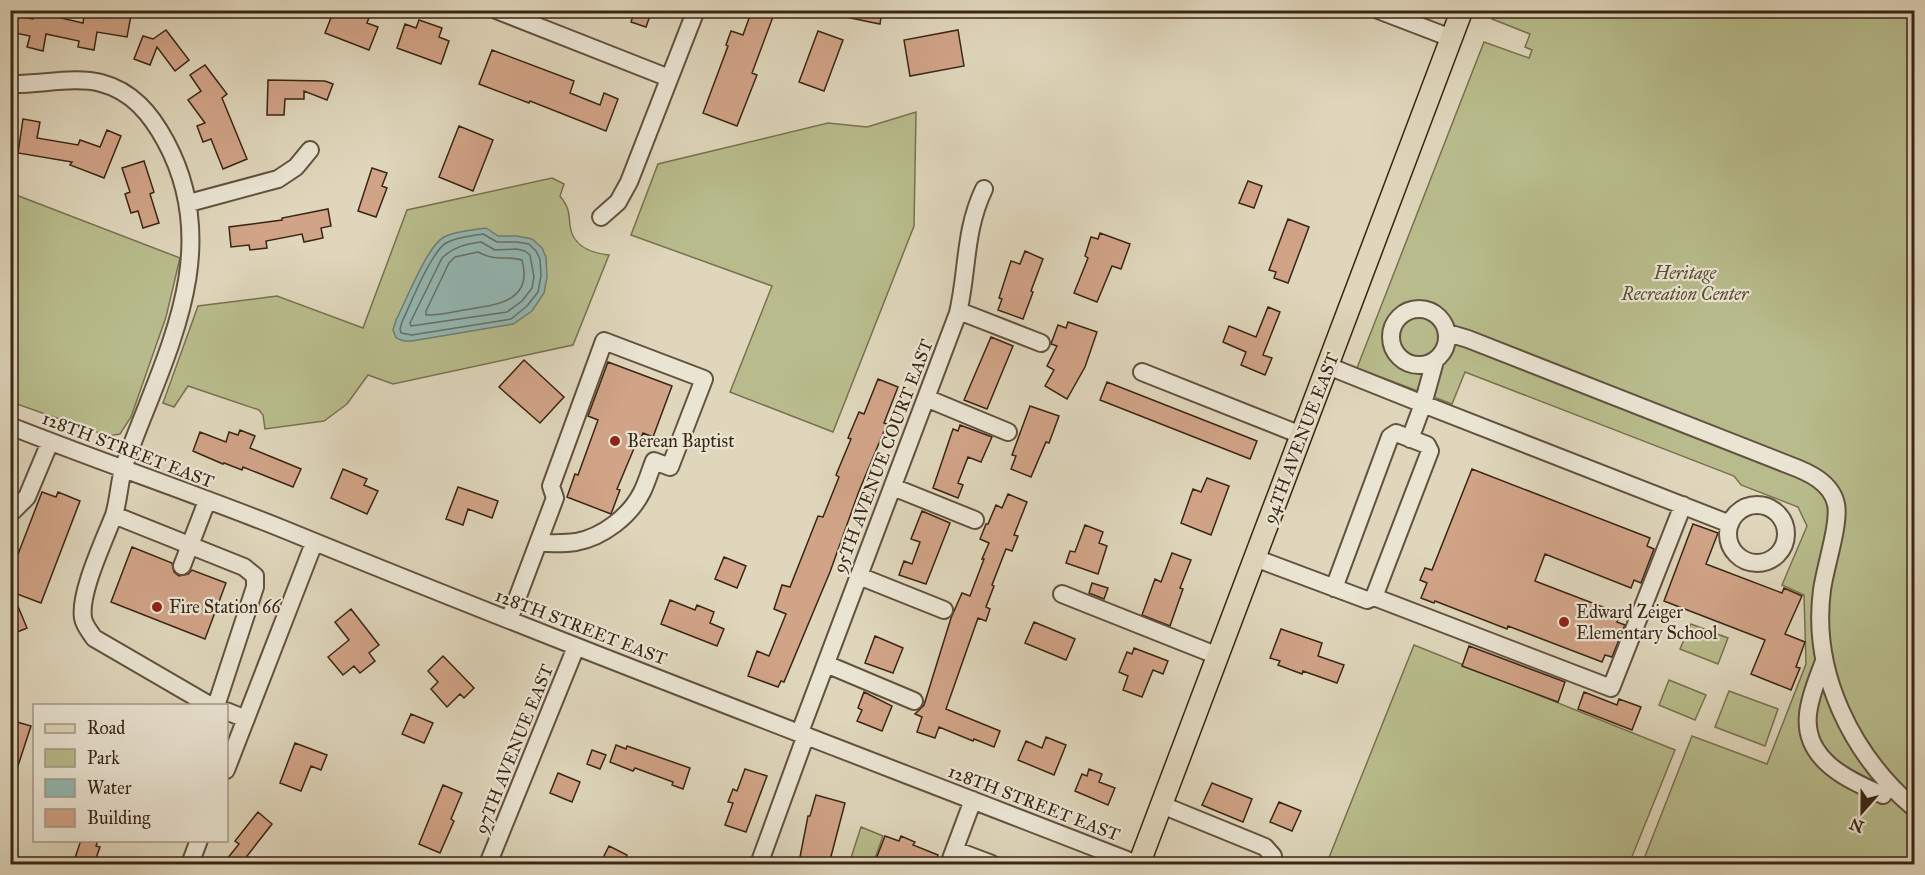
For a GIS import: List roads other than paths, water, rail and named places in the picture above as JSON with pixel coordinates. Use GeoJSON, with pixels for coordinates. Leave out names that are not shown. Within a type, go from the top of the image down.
{"type":"FeatureCollection","features":[{"type":"Feature","properties":{"kind":"main road","name":"94TH AVENUE EAST"},"geometry":{"type":"LineString","coordinates":[[1138,864],[1462,10]]}},
{"type":"Feature","properties":{"kind":"street"},"geometry":{"type":"LineString","coordinates":[[496,10],[669,78]]}},
{"type":"Feature","properties":{"kind":"street"},"geometry":{"type":"LineString","coordinates":[[601,217],[618,202],[629,182],[696,10]]}},
{"type":"Feature","properties":{"kind":"street"},"geometry":{"type":"LineString","coordinates":[[1378,10],[1451,38]]}},
{"type":"Feature","properties":{"kind":"street"},"geometry":{"type":"LineString","coordinates":[[10,84],[86,80],[115,87],[128,95],[145,110],[160,132],[177,166],[189,203],[192,246],[183,304],[165,360],[123,469],[114,515],[82,603],[83,621],[94,638],[209,704]]}},
{"type":"Feature","properties":{"kind":"street"},"geometry":{"type":"LineString","coordinates":[[189,203],[278,179],[296,166],[310,150]]}},
{"type":"Feature","properties":{"kind":"street","name":"95TH AVENUE COURT EAST"},"geometry":{"type":"LineString","coordinates":[[759,864],[826,664],[959,311],[972,219],[984,189]]}},
{"type":"Feature","properties":{"kind":"street"},"geometry":{"type":"LineString","coordinates":[[1410,439],[1435,361],[1445,349],[1448,333],[1441,318],[1428,310],[1420,308],[1404,313],[1394,325],[1391,340],[1398,355],[1411,364],[1419,365],[1435,361]]}},
{"type":"Feature","properties":{"kind":"street"},"geometry":{"type":"LineString","coordinates":[[959,311],[1041,343]]}},
{"type":"Feature","properties":{"kind":"street"},"geometry":{"type":"LineString","coordinates":[[1448,333],[1800,469],[1828,488],[1835,500],[1837,516],[1820,605],[1824,660],[1840,709],[1860,748],[1891,786],[1914,808]]}},
{"type":"Feature","properties":{"kind":"street"},"geometry":{"type":"LineString","coordinates":[[508,620],[555,498],[551,486],[604,341],[704,379],[670,467],[654,461],[642,492],[626,514],[610,527],[585,539],[566,543],[538,543]]}},
{"type":"Feature","properties":{"kind":"street"},"geometry":{"type":"LineString","coordinates":[[1328,366],[1730,524]]}},
{"type":"Feature","properties":{"kind":"street"},"geometry":{"type":"LineString","coordinates":[[1142,372],[1301,435]]}},
{"type":"Feature","properties":{"kind":"street"},"geometry":{"type":"LineString","coordinates":[[926,398],[1008,432]]}},
{"type":"Feature","properties":{"kind":"street","name":"128TH STREET EAST"},"geometry":{"type":"LineString","coordinates":[[10,426],[1138,864]]}},
{"type":"Feature","properties":{"kind":"street"},"geometry":{"type":"LineString","coordinates":[[1334,588],[1390,436],[1396,433],[1427,445],[1430,451],[1374,597]]}},
{"type":"Feature","properties":{"kind":"street"},"geometry":{"type":"LineString","coordinates":[[14,515],[27,497],[50,441]]}},
{"type":"Feature","properties":{"kind":"street"},"geometry":{"type":"LineString","coordinates":[[892,487],[975,520]]}},
{"type":"Feature","properties":{"kind":"street"},"geometry":{"type":"LineString","coordinates":[[182,566],[207,501]]}},
{"type":"Feature","properties":{"kind":"street"},"geometry":{"type":"LineString","coordinates":[[1255,558],[1367,600],[1374,597],[1611,688],[1683,505]]}},
{"type":"Feature","properties":{"kind":"street"},"geometry":{"type":"LineString","coordinates":[[114,515],[244,567],[255,576],[255,586],[216,704]]}},
{"type":"Feature","properties":{"kind":"street"},"geometry":{"type":"LineString","coordinates":[[228,765],[314,543]]}},
{"type":"Feature","properties":{"kind":"street"},"geometry":{"type":"LineString","coordinates":[[859,576],[945,610]]}},
{"type":"Feature","properties":{"kind":"street"},"geometry":{"type":"LineString","coordinates":[[1062,594],[1218,656]]}},
{"type":"Feature","properties":{"kind":"street","name":"97TH AVENUE EAST"},"geometry":{"type":"LineString","coordinates":[[488,864],[576,647]]}},
{"type":"Feature","properties":{"kind":"street"},"geometry":{"type":"LineString","coordinates":[[1824,660],[1808,716],[1808,729],[1816,750],[1835,771],[1856,784],[1883,795]]}},
{"type":"Feature","properties":{"kind":"street"},"geometry":{"type":"LineString","coordinates":[[826,664],[914,701]]}},
{"type":"Feature","properties":{"kind":"street"},"geometry":{"type":"LineString","coordinates":[[228,712],[246,719]]}},
{"type":"Feature","properties":{"kind":"street"},"geometry":{"type":"LineString","coordinates":[[973,800],[952,857],[992,864]]}},
{"type":"Feature","properties":{"kind":"street"},"geometry":{"type":"LineString","coordinates":[[1162,805],[1265,847],[1273,856],[1271,864]]}},
{"type":"Feature","properties":{"kind":"street"},"geometry":{"type":"LineString","coordinates":[[190,864],[199,842]]}},
{"type":"Feature","properties":{"kind":"water"},"geometry":{"type":"Polygon","coordinates":[[[486,228],[498,236],[532,239],[542,248],[546,257],[547,277],[544,293],[532,311],[513,324],[412,341],[396,338],[393,330],[396,320],[417,275],[437,242],[454,233],[486,228]]]}},
{"type":"Feature","properties":{"kind":"place","name":"Berean Baptist"},"geometry":{"type":"Point","coordinates":[615,441]}},
{"type":"Feature","properties":{"kind":"place","name":"Fire Station 66"},"geometry":{"type":"Point","coordinates":[157,607]}},
{"type":"Feature","properties":{"kind":"place","name":"Edward Zeiger Elementary School"},"geometry":{"type":"Point","coordinates":[1564,622]}},
{"type":"Feature","properties":{"kind":"park label","name":"Heritage Recreation Center"},"geometry":{"type":"Point","coordinates":[1685,283]}}]}
